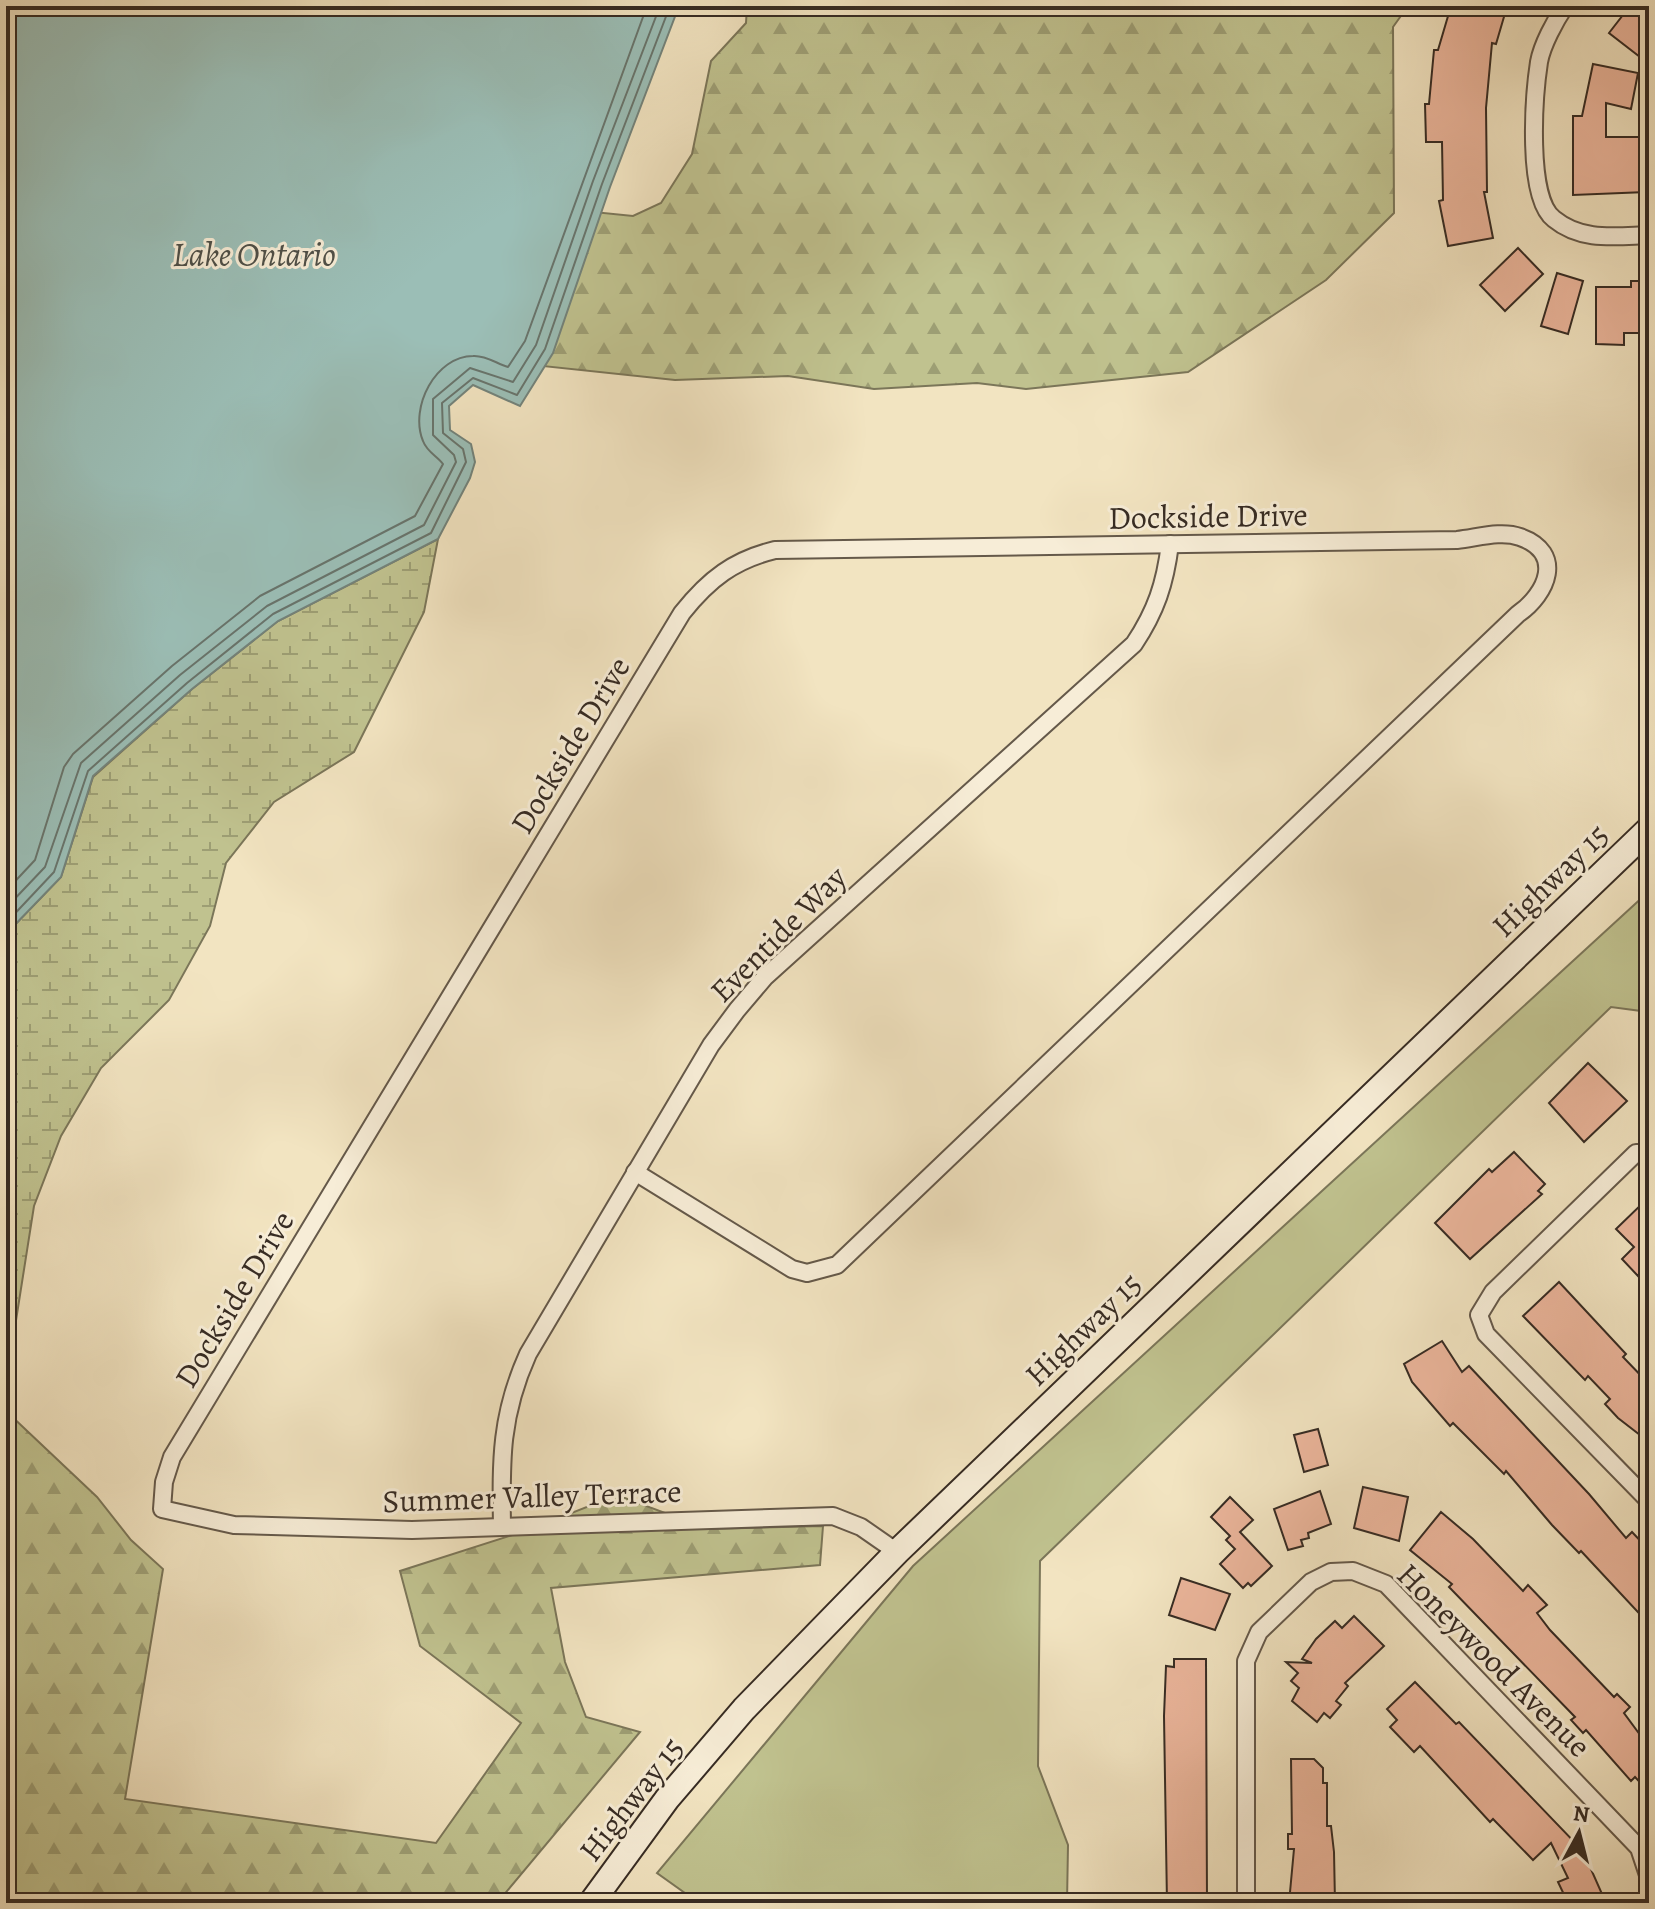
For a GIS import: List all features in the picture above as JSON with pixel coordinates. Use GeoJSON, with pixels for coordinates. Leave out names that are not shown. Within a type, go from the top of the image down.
{"type":"FeatureCollection","features":[{"type":"Feature","properties":{"kind":"main road","name":"Highway 15"},"geometry":{"type":"LineString","coordinates":[[591,1903],[667,1799],[734,1720],[897,1552],[1649,829]]}},
{"type":"Feature","properties":{"kind":"street"},"geometry":{"type":"LineString","coordinates":[[1565,6],[1539,59],[1534,121],[1539,195],[1551,218],[1585,236],[1649,235]]}},
{"type":"Feature","properties":{"kind":"street","name":"Dockside Drive"},"geometry":{"type":"LineString","coordinates":[[162,1509],[164,1482],[172,1457],[666,640],[701,589],[735,563],[775,550],[1457,540],[1502,533],[1521,537],[1539,548],[1548,566],[1546,586],[1535,603],[1494,636],[837,1265],[807,1273],[792,1269],[635,1172]]}},
{"type":"Feature","properties":{"kind":"street","name":"Eventide Way"},"geometry":{"type":"LineString","coordinates":[[502,1527],[500,1450],[514,1385],[528,1354],[711,1045],[765,977],[1134,644],[1153,615],[1165,583],[1170,544]]}},
{"type":"Feature","properties":{"kind":"street"},"geometry":{"type":"LineString","coordinates":[[1649,1153],[1636,1153],[1493,1292],[1479,1315],[1486,1334],[1649,1501]]}},
{"type":"Feature","properties":{"kind":"street","name":"Summer Valley Terrace"},"geometry":{"type":"LineString","coordinates":[[162,1509],[234,1525],[412,1530],[833,1516],[861,1527],[897,1552]]}},
{"type":"Feature","properties":{"kind":"street","name":"Honeywood Avenue"},"geometry":{"type":"LineString","coordinates":[[1246,1903],[1246,1661],[1259,1632],[1311,1582],[1331,1572],[1353,1571],[1386,1584],[1639,1848],[1649,1878]]}},
{"type":"Feature","properties":{"kind":"green space"},"geometry":{"type":"Polygon","coordinates":[[[747,6],[1408,6],[1393,27],[1394,213],[1326,280],[1188,372],[1026,389],[977,383],[874,389],[788,376],[675,380],[533,365],[594,212],[633,216],[661,203],[692,154],[711,61],[746,23],[747,6]]]}},
{"type":"Feature","properties":{"kind":"green space"},"geometry":{"type":"Polygon","coordinates":[[[438,539],[424,612],[354,752],[274,802],[226,863],[210,926],[169,1000],[101,1068],[61,1136],[34,1206],[6,1384],[6,934],[61,877],[93,777],[192,689],[278,621],[438,539]]]}},
{"type":"Feature","properties":{"kind":"green space"},"geometry":{"type":"Polygon","coordinates":[[[1646,894],[1649,1012],[1611,1007],[1040,1561],[1038,1766],[1068,1845],[1067,1903],[699,1903],[657,1873],[913,1566],[1646,894]]]}},
{"type":"Feature","properties":{"kind":"green space"},"geometry":{"type":"Polygon","coordinates":[[[6,1411],[97,1497],[131,1540],[163,1569],[125,1799],[436,1843],[521,1723],[420,1646],[400,1571],[531,1529],[617,1495],[708,1529],[823,1526],[820,1565],[551,1588],[565,1662],[586,1717],[640,1732],[497,1903],[6,1903],[6,1411]]]}},
{"type":"Feature","properties":{"kind":"water","name":"Lake Ontario"},"geometry":{"type":"Polygon","coordinates":[[[6,6],[679,6],[610,187],[553,353],[520,406],[473,385],[449,406],[450,430],[471,444],[475,462],[470,478],[438,539],[278,621],[192,689],[93,776],[61,877],[6,934],[6,6]]]}},
{"type":"Feature","properties":{"kind":"building"},"geometry":{"type":"Polygon","coordinates":[[[1451,6],[1491,6],[1506,10],[1496,44],[1492,43],[1486,108],[1487,192],[1484,192],[1493,238],[1448,246],[1439,201],[1443,200],[1442,142],[1426,142],[1425,104],[1429,104],[1434,50],[1438,50],[1451,6]]]}},
{"type":"Feature","properties":{"kind":"building"},"geometry":{"type":"Polygon","coordinates":[[[1630,6],[1649,6],[1649,64],[1609,33],[1630,6]]]}},
{"type":"Feature","properties":{"kind":"building"},"geometry":{"type":"Polygon","coordinates":[[[1593,64],[1638,73],[1631,109],[1606,103],[1606,137],[1646,137],[1646,192],[1573,195],[1573,116],[1582,116],[1593,64]]]}},
{"type":"Feature","properties":{"kind":"building"},"geometry":{"type":"Polygon","coordinates":[[[1518,248],[1543,274],[1505,311],[1480,285],[1518,248]]]}},
{"type":"Feature","properties":{"kind":"building"},"geometry":{"type":"Polygon","coordinates":[[[1557,273],[1583,281],[1568,334],[1541,326],[1557,273]]]}},
{"type":"Feature","properties":{"kind":"building"},"geometry":{"type":"Polygon","coordinates":[[[1631,281],[1649,281],[1649,333],[1624,333],[1624,345],[1596,344],[1596,287],[1631,287],[1631,281]]]}},
{"type":"Feature","properties":{"kind":"building"},"geometry":{"type":"Polygon","coordinates":[[[1588,1063],[1627,1101],[1584,1142],[1549,1103],[1588,1063]]]}},
{"type":"Feature","properties":{"kind":"building"},"geometry":{"type":"Polygon","coordinates":[[[1514,1152],[1545,1184],[1538,1191],[1542,1194],[1470,1259],[1435,1223],[1489,1169],[1492,1172],[1514,1152]]]}},
{"type":"Feature","properties":{"kind":"building"},"geometry":{"type":"Polygon","coordinates":[[[1649,1197],[1649,1265],[1638,1276],[1622,1259],[1634,1247],[1616,1229],[1649,1197]]]}},
{"type":"Feature","properties":{"kind":"building"},"geometry":{"type":"Polygon","coordinates":[[[1559,1282],[1626,1354],[1623,1357],[1649,1384],[1642,1396],[1649,1403],[1649,1442],[1618,1418],[1605,1404],[1610,1399],[1588,1376],[1585,1380],[1523,1316],[1559,1282]]]}},
{"type":"Feature","properties":{"kind":"building"},"geometry":{"type":"Polygon","coordinates":[[[1442,1341],[1462,1372],[1469,1366],[1626,1538],[1632,1532],[1649,1550],[1649,1624],[1581,1551],[1579,1553],[1552,1525],[1506,1471],[1504,1474],[1453,1423],[1450,1426],[1412,1382],[1404,1364],[1442,1341]]]}},
{"type":"Feature","properties":{"kind":"building"},"geometry":{"type":"Polygon","coordinates":[[[1318,1429],[1328,1465],[1304,1472],[1294,1435],[1318,1429]]]}},
{"type":"Feature","properties":{"kind":"building"},"geometry":{"type":"Polygon","coordinates":[[[1363,1487],[1408,1497],[1399,1541],[1354,1528],[1363,1487]]]}},
{"type":"Feature","properties":{"kind":"building"},"geometry":{"type":"Polygon","coordinates":[[[1320,1491],[1331,1524],[1308,1533],[1309,1538],[1301,1540],[1303,1546],[1288,1550],[1274,1509],[1320,1491]]]}},
{"type":"Feature","properties":{"kind":"building"},"geometry":{"type":"Polygon","coordinates":[[[1230,1497],[1253,1520],[1240,1532],[1272,1566],[1251,1586],[1248,1583],[1243,1588],[1220,1564],[1235,1549],[1226,1540],[1230,1536],[1211,1517],[1230,1497]]]}},
{"type":"Feature","properties":{"kind":"building"},"geometry":{"type":"Polygon","coordinates":[[[1441,1512],[1473,1539],[1523,1591],[1528,1585],[1547,1605],[1537,1613],[1550,1630],[1614,1697],[1617,1694],[1630,1707],[1624,1713],[1649,1747],[1649,1792],[1635,1777],[1631,1781],[1586,1730],[1583,1733],[1571,1720],[1575,1717],[1449,1587],[1452,1584],[1410,1550],[1441,1512]]]}},
{"type":"Feature","properties":{"kind":"building"},"geometry":{"type":"Polygon","coordinates":[[[1181,1578],[1230,1594],[1215,1630],[1169,1615],[1181,1578]]]}},
{"type":"Feature","properties":{"kind":"building"},"geometry":{"type":"Polygon","coordinates":[[[1354,1616],[1384,1646],[1345,1683],[1348,1686],[1336,1701],[1341,1705],[1330,1718],[1324,1713],[1317,1722],[1292,1701],[1299,1688],[1291,1681],[1298,1673],[1286,1662],[1312,1663],[1302,1659],[1316,1639],[1335,1621],[1342,1628],[1354,1616]]]}},
{"type":"Feature","properties":{"kind":"building"},"geometry":{"type":"Polygon","coordinates":[[[1174,1659],[1206,1659],[1207,1903],[1167,1903],[1164,1716],[1166,1666],[1174,1667],[1174,1659]]]}},
{"type":"Feature","properties":{"kind":"building"},"geometry":{"type":"Polygon","coordinates":[[[1415,1682],[1456,1724],[1459,1722],[1583,1851],[1606,1903],[1568,1903],[1558,1882],[1568,1878],[1551,1843],[1533,1860],[1493,1819],[1490,1822],[1420,1746],[1414,1752],[1390,1727],[1397,1720],[1387,1709],[1415,1682]]]}},
{"type":"Feature","properties":{"kind":"building"},"geometry":{"type":"Polygon","coordinates":[[[1291,1759],[1314,1759],[1323,1768],[1323,1783],[1327,1783],[1327,1826],[1331,1826],[1334,1852],[1335,1903],[1289,1903],[1294,1849],[1288,1849],[1288,1834],[1292,1834],[1291,1759]]]}}]}
